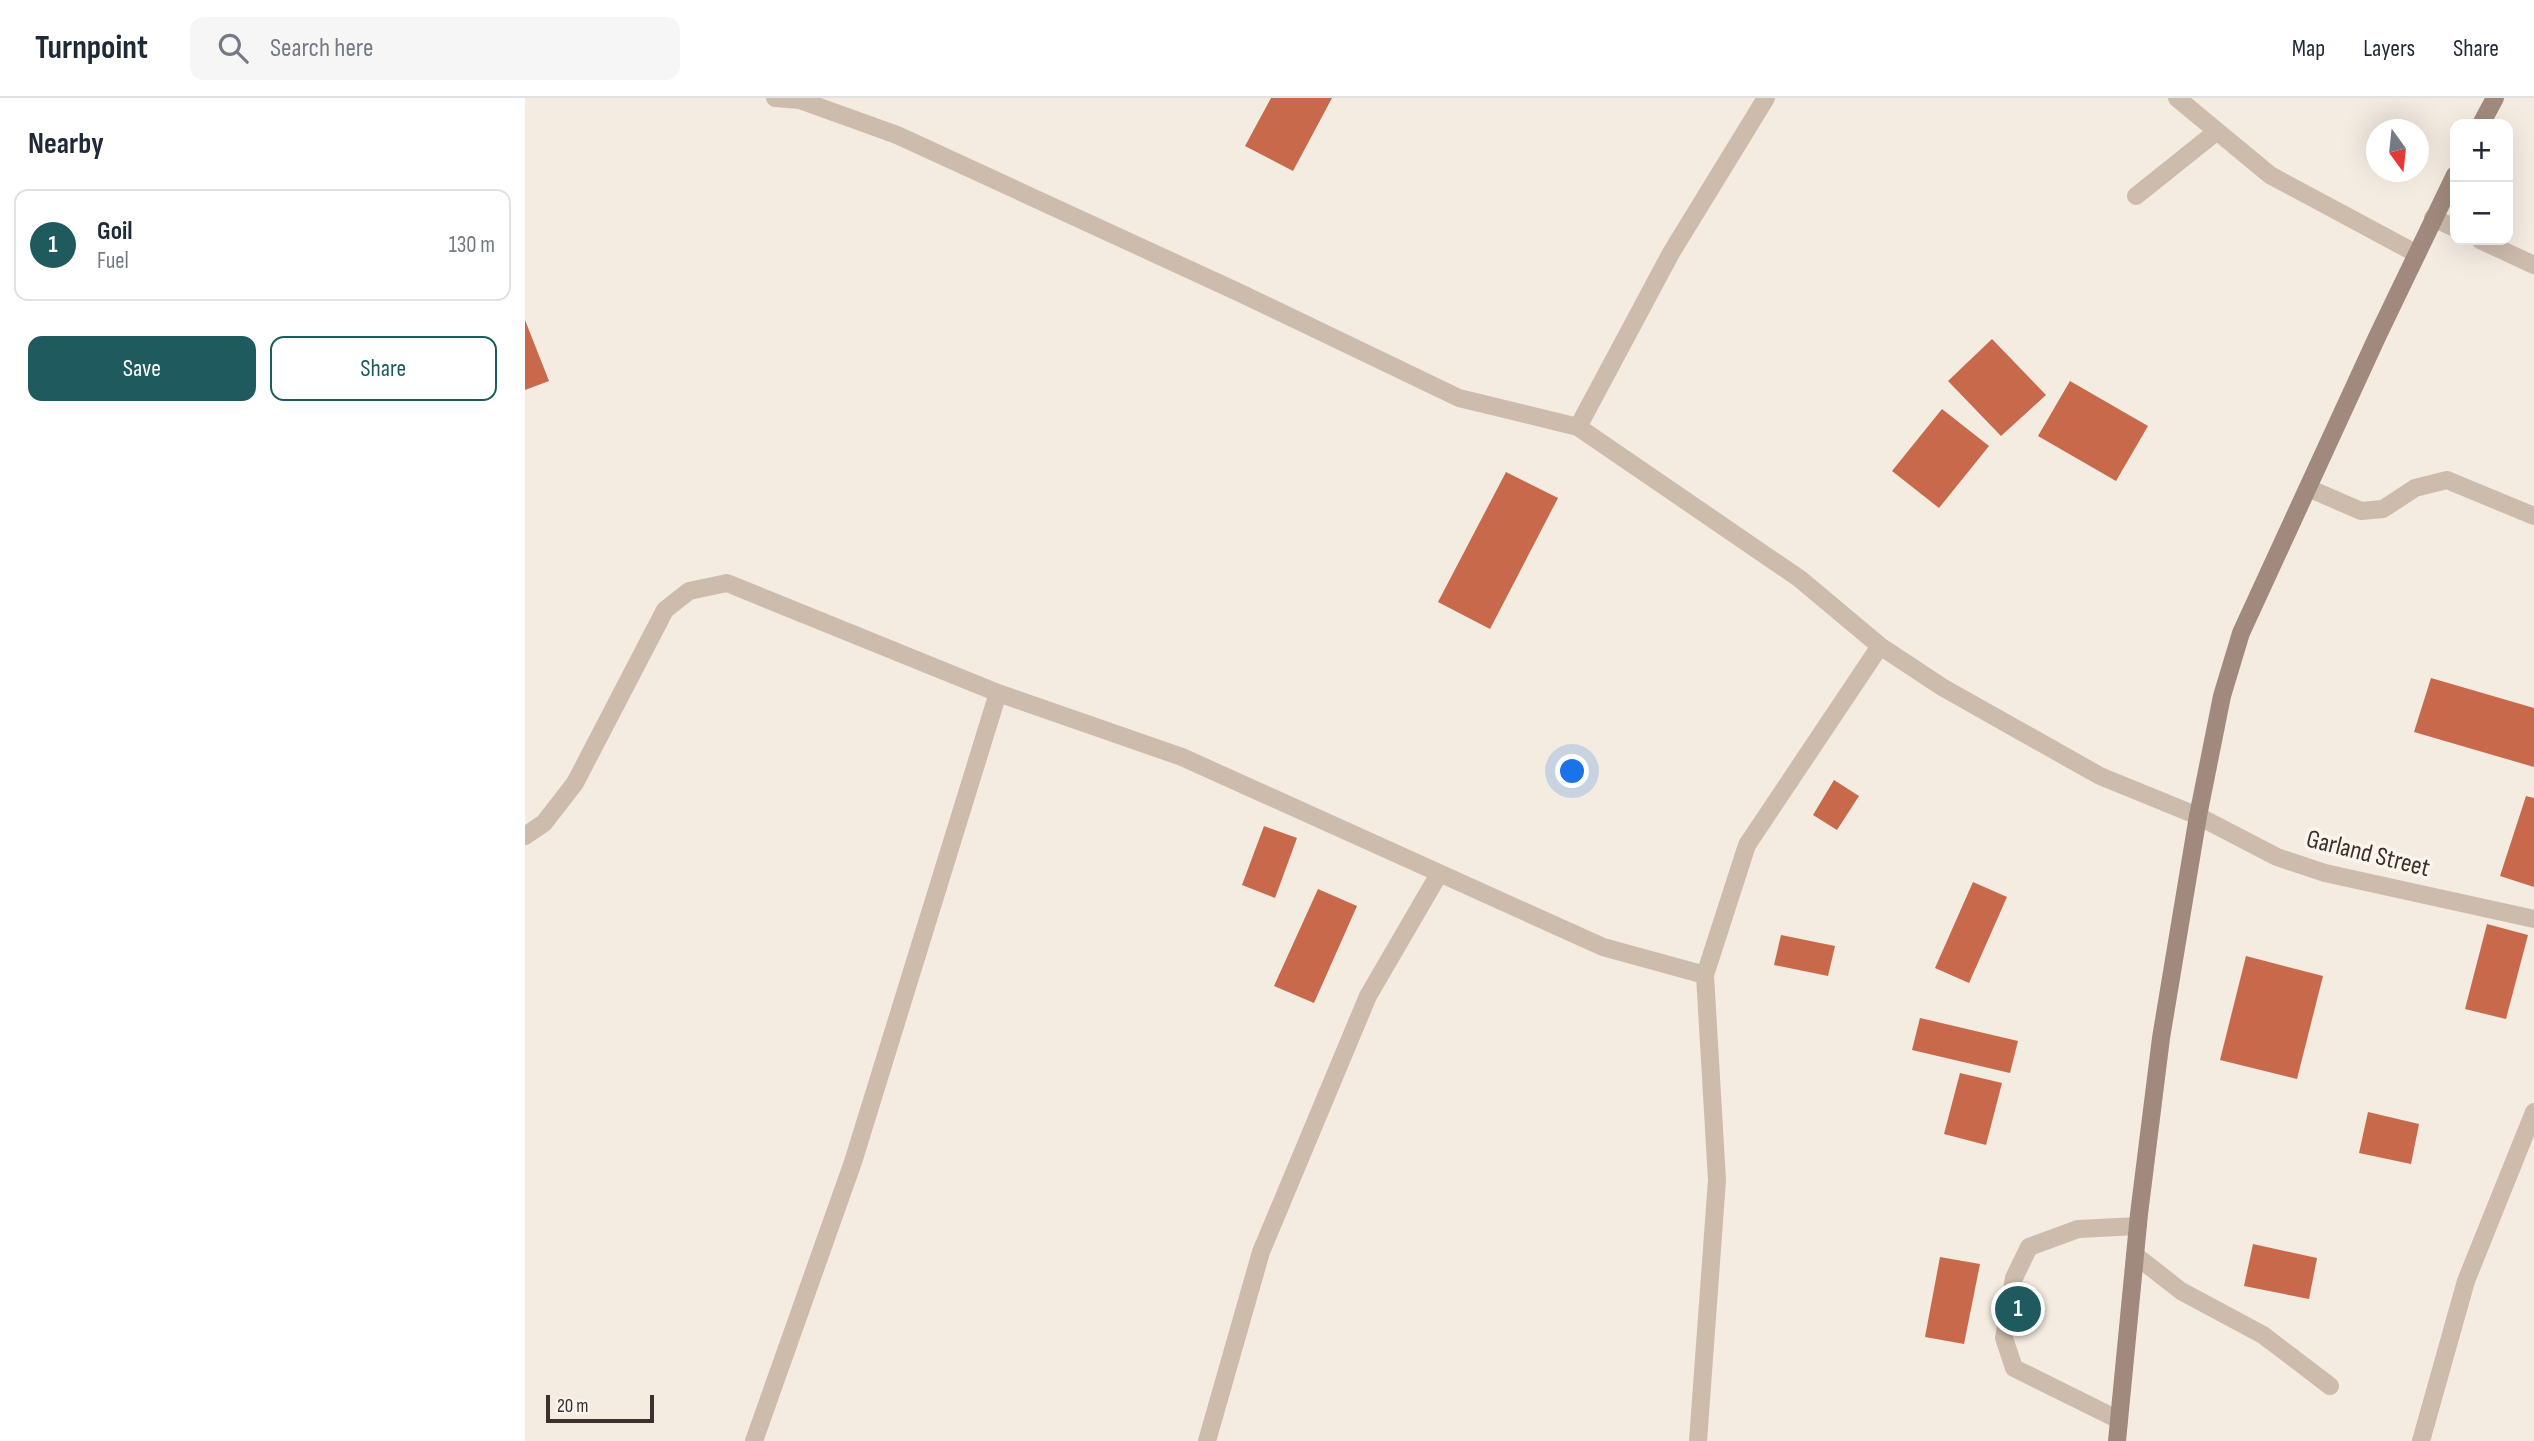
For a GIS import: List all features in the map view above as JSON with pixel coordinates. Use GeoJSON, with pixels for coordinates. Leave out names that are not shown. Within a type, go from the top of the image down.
{"type":"FeatureCollection","features":[{"type":"Feature","properties":{"kind":"street"},"geometry":{"type":"LineString","coordinates":[[775,98],[800,100],[897,135],[1238,292],[1459,398],[1578,427],[1671,253],[1766,98]]}},
{"type":"Feature","properties":{"kind":"street"},"geometry":{"type":"LineString","coordinates":[[2177,98],[2270,175],[2417,254]]}},
{"type":"Feature","properties":{"kind":"street"},"geometry":{"type":"LineString","coordinates":[[2484,119],[2495,98]]}},
{"type":"Feature","properties":{"kind":"street"},"geometry":{"type":"LineString","coordinates":[[2136,196],[2216,132]]}},
{"type":"Feature","properties":{"kind":"street"},"geometry":{"type":"LineString","coordinates":[[2116,1441],[2161,1038],[2198,816],[2222,696],[2241,633],[2451,182]]}},
{"type":"Feature","properties":{"kind":"street"},"geometry":{"type":"LineString","coordinates":[[2433,218],[2450,226]]}},
{"type":"Feature","properties":{"kind":"street"},"geometry":{"type":"LineString","coordinates":[[2491,245],[2534,265]]}},
{"type":"Feature","properties":{"kind":"street","name":"Garland Street"},"geometry":{"type":"LineString","coordinates":[[1578,427],[1800,579],[1880,646],[1942,687],[2100,776],[2198,816],[2277,857],[2325,873],[2534,919]]}},
{"type":"Feature","properties":{"kind":"street"},"geometry":{"type":"LineString","coordinates":[[2308,488],[2361,511],[2383,509],[2415,488],[2447,480],[2534,516]]}},
{"type":"Feature","properties":{"kind":"street"},"geometry":{"type":"LineString","coordinates":[[525,836],[544,823],[575,783],[665,610],[689,591],[727,583],[998,693],[1182,757],[1603,947],[1705,975]]}},
{"type":"Feature","properties":{"kind":"street"},"geometry":{"type":"LineString","coordinates":[[1698,1441],[1717,1180],[1705,975],[1747,845],[1880,646]]}},
{"type":"Feature","properties":{"kind":"street"},"geometry":{"type":"LineString","coordinates":[[754,1441],[853,1162],[998,693]]}},
{"type":"Feature","properties":{"kind":"street"},"geometry":{"type":"LineString","coordinates":[[1207,1441],[1261,1252],[1368,996],[1439,874]]}},
{"type":"Feature","properties":{"kind":"street"},"geometry":{"type":"LineString","coordinates":[[2421,1441],[2466,1281],[2534,1112]]}},
{"type":"Feature","properties":{"kind":"street"},"geometry":{"type":"LineString","coordinates":[[2119,1420],[2014,1368],[2004,1338],[2014,1278],[2029,1247],[2078,1229],[2138,1226]]}},
{"type":"Feature","properties":{"kind":"street"},"geometry":{"type":"LineString","coordinates":[[2135,1255],[2181,1291],[2263,1335],[2330,1386]]}},
{"type":"Feature","properties":{"kind":"building"},"geometry":{"type":"Polygon","coordinates":[[[1271,98],[1332,98],[1293,171],[1245,146],[1271,98]]]}},
{"type":"Feature","properties":{"kind":"building"},"geometry":{"type":"Polygon","coordinates":[[[525,320],[549,381],[525,390],[525,320]]]}},
{"type":"Feature","properties":{"kind":"building"},"geometry":{"type":"Polygon","coordinates":[[[1992,339],[2046,395],[2001,436],[1948,381],[1992,339]]]}},
{"type":"Feature","properties":{"kind":"building"},"geometry":{"type":"Polygon","coordinates":[[[2070,381],[2148,426],[2116,481],[2038,436],[2070,381]]]}},
{"type":"Feature","properties":{"kind":"building"},"geometry":{"type":"Polygon","coordinates":[[[1942,409],[1989,446],[1939,508],[1892,471],[1942,409]]]}},
{"type":"Feature","properties":{"kind":"building"},"geometry":{"type":"Polygon","coordinates":[[[1506,472],[1558,498],[1490,629],[1438,602],[1506,472]]]}},
{"type":"Feature","properties":{"kind":"building"},"geometry":{"type":"Polygon","coordinates":[[[2431,678],[2534,708],[2534,767],[2414,732],[2431,678]]]}},
{"type":"Feature","properties":{"kind":"building"},"geometry":{"type":"Polygon","coordinates":[[[1834,780],[1859,796],[1837,830],[1813,815],[1834,780]]]}},
{"type":"Feature","properties":{"kind":"building"},"geometry":{"type":"Polygon","coordinates":[[[2526,796],[2534,798],[2534,887],[2500,876],[2526,796]]]}},
{"type":"Feature","properties":{"kind":"building"},"geometry":{"type":"Polygon","coordinates":[[[1264,826],[1297,838],[1275,898],[1242,885],[1264,826]]]}},
{"type":"Feature","properties":{"kind":"building"},"geometry":{"type":"Polygon","coordinates":[[[1973,882],[2007,897],[1969,983],[1935,968],[1973,882]]]}},
{"type":"Feature","properties":{"kind":"building"},"geometry":{"type":"Polygon","coordinates":[[[1318,889],[1357,906],[1314,1003],[1274,986],[1318,889]]]}},
{"type":"Feature","properties":{"kind":"building"},"geometry":{"type":"Polygon","coordinates":[[[2487,924],[2528,935],[2506,1019],[2465,1009],[2487,924]]]}},
{"type":"Feature","properties":{"kind":"building"},"geometry":{"type":"Polygon","coordinates":[[[1781,935],[1835,946],[1828,976],[1774,965],[1781,935]]]}},
{"type":"Feature","properties":{"kind":"building"},"geometry":{"type":"Polygon","coordinates":[[[2246,956],[2323,976],[2297,1079],[2220,1060],[2246,956]]]}},
{"type":"Feature","properties":{"kind":"building"},"geometry":{"type":"Polygon","coordinates":[[[1920,1018],[2018,1041],[2010,1073],[1912,1050],[1920,1018]]]}},
{"type":"Feature","properties":{"kind":"building"},"geometry":{"type":"Polygon","coordinates":[[[1960,1073],[2002,1083],[1986,1145],[1944,1134],[1960,1073]]]}},
{"type":"Feature","properties":{"kind":"building"},"geometry":{"type":"Polygon","coordinates":[[[2368,1112],[2419,1124],[2411,1164],[2359,1153],[2368,1112]]]}},
{"type":"Feature","properties":{"kind":"building"},"geometry":{"type":"Polygon","coordinates":[[[2253,1244],[2317,1258],[2309,1299],[2244,1286],[2253,1244]]]}},
{"type":"Feature","properties":{"kind":"building"},"geometry":{"type":"Polygon","coordinates":[[[1940,1257],[1980,1264],[1964,1344],[1925,1337],[1940,1257]]]}},
{"type":"Feature","properties":{"kind":"place","name":"Goil"},"geometry":{"type":"Point","coordinates":[2018,1309]}}]}
